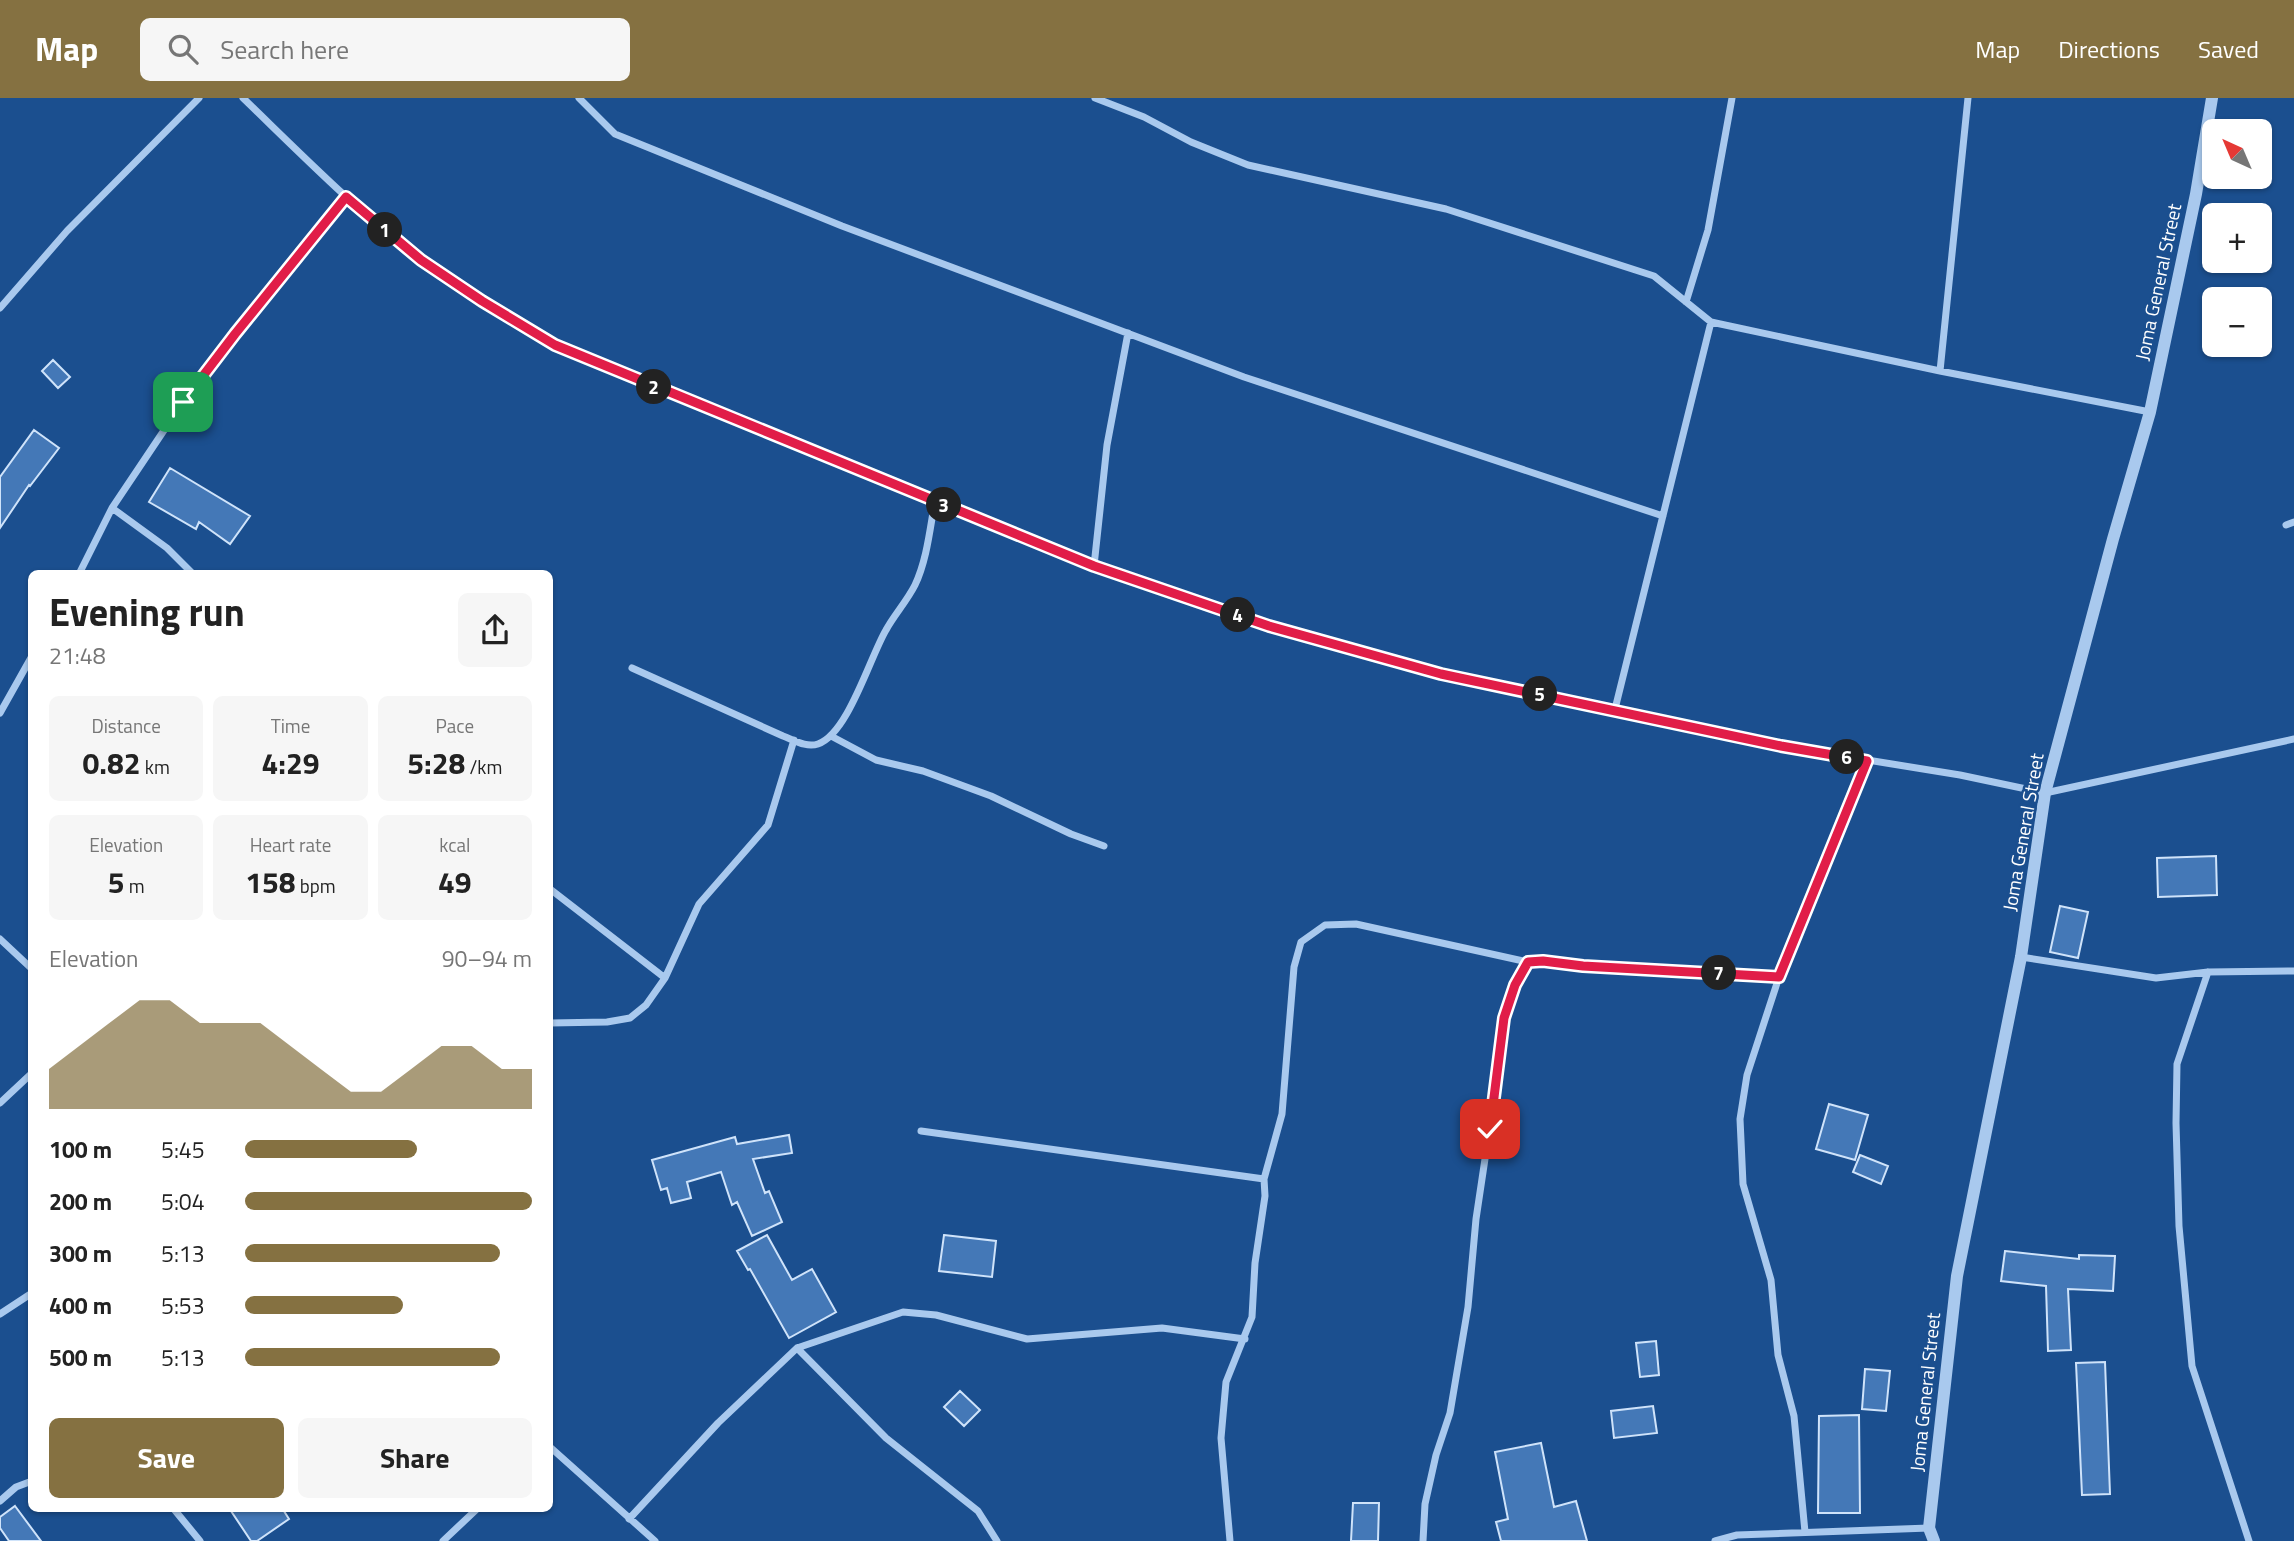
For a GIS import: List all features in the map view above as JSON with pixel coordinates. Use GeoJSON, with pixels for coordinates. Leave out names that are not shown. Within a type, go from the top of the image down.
{"type":"FeatureCollection","features":[{"type":"Feature","properties":{"kind":"street"},"geometry":{"type":"LineString","coordinates":[[0,308],[67,231],[199,98]]}},
{"type":"Feature","properties":{"kind":"street"},"geometry":{"type":"LineString","coordinates":[[243,98],[346,197],[421,260],[555,345],[1094,566],[1269,626],[1441,674],[1781,746],[1960,775],[2045,793],[2294,739]]}},
{"type":"Feature","properties":{"kind":"street"},"geometry":{"type":"LineString","coordinates":[[579,98],[615,134],[842,226],[1244,377],[1663,516]]}},
{"type":"Feature","properties":{"kind":"street"},"geometry":{"type":"LineString","coordinates":[[1095,98],[1144,117],[1191,142],[1248,165],[1446,209],[1654,276],[1711,322],[2150,412]]}},
{"type":"Feature","properties":{"kind":"street"},"geometry":{"type":"LineString","coordinates":[[1686,302],[1708,230],[1732,98]]}},
{"type":"Feature","properties":{"kind":"street"},"geometry":{"type":"LineString","coordinates":[[1940,371],[1968,98]]}},
{"type":"Feature","properties":{"kind":"street","name":"Joma General Street"},"geometry":{"type":"LineString","coordinates":[[1934,1541],[1929,1528],[1957,1276],[2021,957],[2045,793],[2150,412],[2196,194],[2212,98]]}},
{"type":"Feature","properties":{"kind":"street"},"geometry":{"type":"LineString","coordinates":[[81,570],[112,508],[213,363],[346,197]]}},
{"type":"Feature","properties":{"kind":"street"},"geometry":{"type":"LineString","coordinates":[[1615,709],[1711,322]]}},
{"type":"Feature","properties":{"kind":"street"},"geometry":{"type":"LineString","coordinates":[[1094,566],[1107,445],[1128,333]]}},
{"type":"Feature","properties":{"kind":"street"},"geometry":{"type":"LineString","coordinates":[[632,668],[807,746],[820,744],[843,722],[886,630],[915,585],[935,501]]}},
{"type":"Feature","properties":{"kind":"street"},"geometry":{"type":"LineString","coordinates":[[112,508],[166,548],[189,570]]}},
{"type":"Feature","properties":{"kind":"street"},"geometry":{"type":"LineString","coordinates":[[0,713],[28,663]]}},
{"type":"Feature","properties":{"kind":"street"},"geometry":{"type":"LineString","coordinates":[[831,736],[876,760],[923,771],[990,796],[1071,834],[1104,846]]}},
{"type":"Feature","properties":{"kind":"street"},"geometry":{"type":"LineString","coordinates":[[553,1023],[607,1022],[629,1018],[646,1005],[665,978],[699,904],[768,825],[794,740]]}},
{"type":"Feature","properties":{"kind":"street"},"geometry":{"type":"LineString","coordinates":[[1805,1532],[1794,1416],[1778,1355],[1770,1280],[1743,1184],[1740,1119],[1747,1075],[1779,977],[1867,761]]}},
{"type":"Feature","properties":{"kind":"street"},"geometry":{"type":"LineString","coordinates":[[553,891],[665,978]]}},
{"type":"Feature","properties":{"kind":"street"},"geometry":{"type":"LineString","coordinates":[[1230,1541],[1221,1438],[1226,1382],[1252,1317],[1255,1263],[1265,1196],[1264,1179],[1282,1114],[1294,967],[1301,942],[1325,925],[1356,924],[1528,962],[1779,977]]}},
{"type":"Feature","properties":{"kind":"street"},"geometry":{"type":"LineString","coordinates":[[0,939],[28,965]]}},
{"type":"Feature","properties":{"kind":"street"},"geometry":{"type":"LineString","coordinates":[[2021,957],[2156,978],[2208,972],[2294,971]]}},
{"type":"Feature","properties":{"kind":"street"},"geometry":{"type":"LineString","coordinates":[[1423,1541],[1425,1504],[1436,1455],[1450,1413],[1468,1307],[1476,1219],[1504,1018],[1515,985],[1528,962]]}},
{"type":"Feature","properties":{"kind":"street"},"geometry":{"type":"LineString","coordinates":[[2208,972],[2177,1064],[2179,1226],[2192,1366],[2249,1541]]}},
{"type":"Feature","properties":{"kind":"street"},"geometry":{"type":"LineString","coordinates":[[0,1103],[28,1077]]}},
{"type":"Feature","properties":{"kind":"street"},"geometry":{"type":"LineString","coordinates":[[921,1131],[1264,1179]]}},
{"type":"Feature","properties":{"kind":"street"},"geometry":{"type":"LineString","coordinates":[[0,1314],[28,1296]]}},
{"type":"Feature","properties":{"kind":"street"},"geometry":{"type":"LineString","coordinates":[[629,1519],[718,1423],[797,1349],[903,1312],[936,1315],[1027,1339],[1162,1328],[1245,1339]]}},
{"type":"Feature","properties":{"kind":"street"},"geometry":{"type":"LineString","coordinates":[[797,1349],[886,1438],[978,1511],[997,1541]]}},
{"type":"Feature","properties":{"kind":"street"},"geometry":{"type":"LineString","coordinates":[[553,1450],[655,1541]]}},
{"type":"Feature","properties":{"kind":"street"},"geometry":{"type":"LineString","coordinates":[[0,1501],[16,1487],[28,1482]]}},
{"type":"Feature","properties":{"kind":"street"},"geometry":{"type":"LineString","coordinates":[[176,1512],[200,1541]]}},
{"type":"Feature","properties":{"kind":"street"},"geometry":{"type":"LineString","coordinates":[[443,1541],[474,1512]]}},
{"type":"Feature","properties":{"kind":"street"},"geometry":{"type":"LineString","coordinates":[[1715,1541],[1737,1535],[1929,1528]]}},
{"type":"Feature","properties":{"kind":"building"},"geometry":{"type":"Polygon","coordinates":[[[53,360],[70,377],[58,388],[42,371],[53,360]]]}},
{"type":"Feature","properties":{"kind":"building"},"geometry":{"type":"Polygon","coordinates":[[[34,430],[59,448],[29,485],[0,528],[0,477],[34,430]]]}},
{"type":"Feature","properties":{"kind":"building"},"geometry":{"type":"Polygon","coordinates":[[[170,468],[250,516],[230,544],[199,522],[196,529],[149,502],[170,468]]]}},
{"type":"Feature","properties":{"kind":"building"},"geometry":{"type":"Polygon","coordinates":[[[2216,856],[2217,895],[2158,897],[2157,858],[2216,856]]]}},
{"type":"Feature","properties":{"kind":"building"},"geometry":{"type":"Polygon","coordinates":[[[2060,906],[2088,912],[2078,958],[2050,952],[2060,906]]]}},
{"type":"Feature","properties":{"kind":"building"},"geometry":{"type":"Polygon","coordinates":[[[1829,1104],[1868,1115],[1855,1160],[1816,1149],[1829,1104]]]}},
{"type":"Feature","properties":{"kind":"building"},"geometry":{"type":"Polygon","coordinates":[[[789,1135],[792,1153],[753,1159],[765,1193],[769,1191],[782,1222],[752,1236],[737,1202],[732,1205],[721,1172],[687,1182],[691,1198],[671,1203],[667,1188],[661,1190],[652,1160],[735,1137],[737,1144],[789,1135]]]}},
{"type":"Feature","properties":{"kind":"building"},"geometry":{"type":"Polygon","coordinates":[[[1860,1155],[1888,1166],[1881,1184],[1853,1172],[1860,1155]]]}},
{"type":"Feature","properties":{"kind":"building"},"geometry":{"type":"Polygon","coordinates":[[[767,1235],[792,1280],[812,1269],[836,1312],[789,1338],[737,1251],[767,1235]]]}},
{"type":"Feature","properties":{"kind":"building"},"geometry":{"type":"Polygon","coordinates":[[[944,1235],[996,1241],[992,1277],[939,1271],[944,1235]]]}},
{"type":"Feature","properties":{"kind":"building"},"geometry":{"type":"Polygon","coordinates":[[[2005,1251],[2079,1259],[2079,1255],[2115,1256],[2113,1291],[2068,1289],[2071,1350],[2048,1351],[2046,1286],[2001,1281],[2005,1251]]]}},
{"type":"Feature","properties":{"kind":"building"},"geometry":{"type":"Polygon","coordinates":[[[1656,1341],[1659,1375],[1640,1377],[1636,1343],[1656,1341]]]}},
{"type":"Feature","properties":{"kind":"building"},"geometry":{"type":"Polygon","coordinates":[[[2105,1362],[2110,1494],[2082,1495],[2076,1363],[2105,1362]]]}},
{"type":"Feature","properties":{"kind":"building"},"geometry":{"type":"Polygon","coordinates":[[[1865,1369],[1890,1371],[1886,1411],[1862,1409],[1865,1369]]]}},
{"type":"Feature","properties":{"kind":"building"},"geometry":{"type":"Polygon","coordinates":[[[960,1391],[980,1410],[964,1426],[944,1407],[960,1391]]]}},
{"type":"Feature","properties":{"kind":"building"},"geometry":{"type":"Polygon","coordinates":[[[1653,1406],[1657,1433],[1614,1438],[1611,1411],[1653,1406]]]}},
{"type":"Feature","properties":{"kind":"building"},"geometry":{"type":"Polygon","coordinates":[[[1859,1415],[1860,1513],[1818,1513],[1819,1416],[1859,1415]]]}},
{"type":"Feature","properties":{"kind":"building"},"geometry":{"type":"Polygon","coordinates":[[[1541,1443],[1554,1507],[1576,1501],[1587,1541],[1501,1541],[1496,1522],[1508,1519],[1495,1452],[1541,1443]]]}},
{"type":"Feature","properties":{"kind":"building"},"geometry":{"type":"Polygon","coordinates":[[[1353,1503],[1379,1503],[1378,1541],[1351,1541],[1353,1503]]]}},
{"type":"Feature","properties":{"kind":"building"},"geometry":{"type":"Polygon","coordinates":[[[15,1506],[41,1541],[9,1541],[0,1528],[0,1517],[15,1506]]]}},
{"type":"Feature","properties":{"kind":"building"},"geometry":{"type":"Polygon","coordinates":[[[232,1512],[285,1512],[289,1519],[257,1541],[251,1541],[232,1512]]]}},
{"type":"Feature","properties":{"kind":"route"},"geometry":{"type":"LineString","coordinates":[[183,402],[346,197],[421,260],[555,345],[1094,566],[1269,626],[1441,674],[1781,746],[1867,761],[1779,977],[1528,962],[1515,985],[1504,1018],[1490,1129]]}}]}
